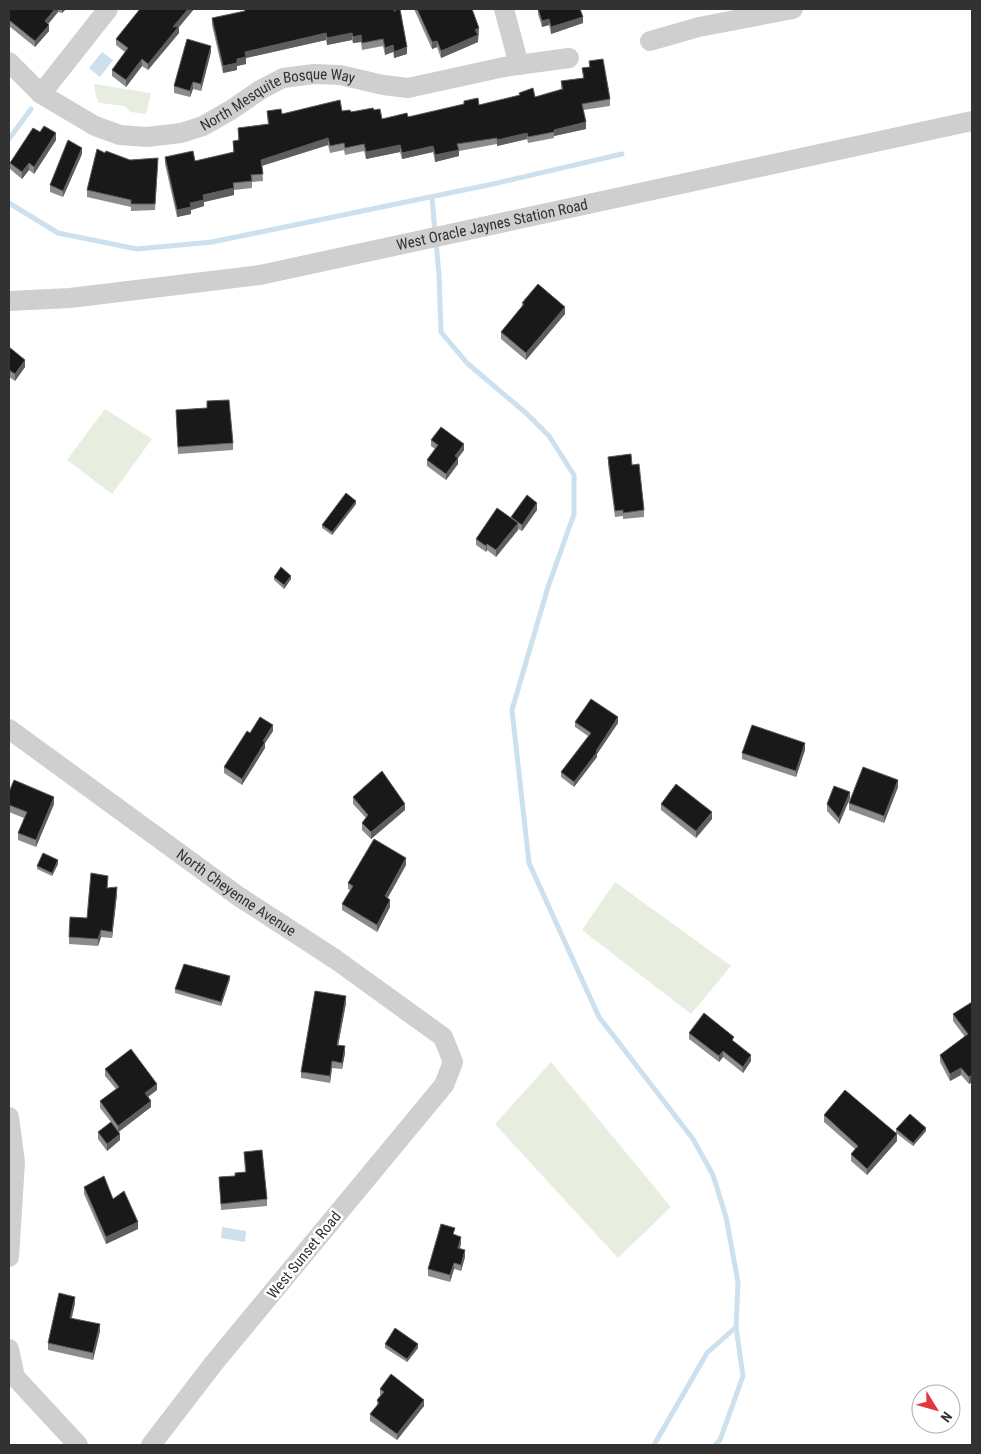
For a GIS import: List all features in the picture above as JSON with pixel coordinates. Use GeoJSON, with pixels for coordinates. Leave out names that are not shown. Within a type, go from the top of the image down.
{"type":"FeatureCollection","features":[{"type":"Feature","properties":{"kind":"street"},"geometry":{"type":"LineString","coordinates":[[41,94],[108,9]]}},
{"type":"Feature","properties":{"kind":"street"},"geometry":{"type":"LineString","coordinates":[[504,9],[518,65]]}},
{"type":"Feature","properties":{"kind":"street"},"geometry":{"type":"LineString","coordinates":[[650,41],[697,18],[793,9]]}},
{"type":"Feature","properties":{"kind":"street","name":"North Mesquite Bosque Way"},"geometry":{"type":"LineString","coordinates":[[9,62],[41,94],[95,126],[120,135],[147,137],[180,133],[203,126],[260,90],[283,78],[314,74],[340,75],[383,85],[408,88],[518,65],[569,58]]}},
{"type":"Feature","properties":{"kind":"street","name":"West Oracle Jaynes Station Road"},"geometry":{"type":"LineString","coordinates":[[9,300],[70,298],[260,275],[972,121]]}},
{"type":"Feature","properties":{"kind":"street","name":"North Cheyenne Avenue"},"geometry":{"type":"LineString","coordinates":[[9,729],[238,896],[335,959],[443,1037],[453,1062]]}},
{"type":"Feature","properties":{"kind":"street","name":"West Sunset Road"},"geometry":{"type":"LineString","coordinates":[[150,1445],[214,1364],[444,1085],[453,1062]]}},
{"type":"Feature","properties":{"kind":"street"},"geometry":{"type":"LineString","coordinates":[[9,1117],[15,1162],[9,1256]]}},
{"type":"Feature","properties":{"kind":"street"},"geometry":{"type":"LineString","coordinates":[[9,1349],[15,1378],[78,1445]]}},
{"type":"Feature","properties":{"kind":"shaded area"},"geometry":{"type":"Polygon","coordinates":[[[94,84],[151,93],[146,114],[131,112],[125,106],[99,103],[94,84]]]}},
{"type":"Feature","properties":{"kind":"shaded area"},"geometry":{"type":"Polygon","coordinates":[[[105,409],[152,439],[112,494],[67,460],[105,409]]]}},
{"type":"Feature","properties":{"kind":"shaded area"},"geometry":{"type":"Polygon","coordinates":[[[615,882],[731,966],[691,1014],[582,930],[615,882]]]}},
{"type":"Feature","properties":{"kind":"shaded area"},"geometry":{"type":"Polygon","coordinates":[[[551,1062],[671,1207],[618,1258],[495,1124],[551,1062]]]}},
{"type":"Feature","properties":{"kind":"water"},"geometry":{"type":"Polygon","coordinates":[[[102,52],[113,60],[100,77],[89,68],[102,52]]]}},
{"type":"Feature","properties":{"kind":"water"},"geometry":{"type":"Polygon","coordinates":[[[222,1227],[246,1231],[245,1242],[221,1238],[222,1227]]]}},
{"type":"Feature","properties":{"kind":"building"},"geometry":{"type":"Polygon","coordinates":[[[9,9],[55,9],[45,21],[49,25],[35,41],[9,20],[9,9]]]}},
{"type":"Feature","properties":{"kind":"building"},"geometry":{"type":"Polygon","coordinates":[[[140,9],[188,9],[173,27],[179,26],[148,64],[142,59],[126,80],[112,70],[128,48],[116,39],[140,9]]]}},
{"type":"Feature","properties":{"kind":"building"},"geometry":{"type":"Polygon","coordinates":[[[245,9],[394,9],[394,11],[400,9],[407,47],[394,52],[393,45],[385,48],[383,39],[362,43],[361,35],[353,37],[352,33],[327,38],[326,33],[245,52],[246,57],[237,59],[237,63],[223,66],[212,18],[245,11],[245,9]]]}},
{"type":"Feature","properties":{"kind":"building"},"geometry":{"type":"Polygon","coordinates":[[[417,9],[472,9],[479,28],[475,30],[478,35],[441,51],[437,41],[432,42],[417,9]]]}},
{"type":"Feature","properties":{"kind":"building"},"geometry":{"type":"Polygon","coordinates":[[[538,9],[580,9],[583,17],[551,27],[549,19],[542,21],[538,9]]]}},
{"type":"Feature","properties":{"kind":"building"},"geometry":{"type":"Polygon","coordinates":[[[187,39],[211,46],[201,84],[193,82],[190,91],[174,86],[187,39]]]}},
{"type":"Feature","properties":{"kind":"building"},"geometry":{"type":"Polygon","coordinates":[[[603,59],[610,99],[582,104],[586,122],[554,130],[554,132],[528,137],[527,133],[497,140],[497,138],[457,144],[459,150],[435,155],[433,146],[402,153],[400,145],[366,152],[364,144],[345,148],[344,143],[330,146],[328,138],[261,160],[263,174],[251,175],[252,181],[233,183],[234,188],[203,195],[204,200],[190,203],[191,207],[177,210],[165,157],[193,151],[195,161],[234,152],[233,141],[239,140],[238,128],[269,124],[267,111],[281,109],[282,114],[340,100],[342,111],[350,110],[351,112],[373,108],[374,110],[380,109],[382,119],[407,113],[408,117],[464,104],[464,101],[478,98],[479,105],[520,95],[519,93],[533,88],[535,97],[563,89],[561,81],[584,78],[582,68],[590,67],[589,61],[603,59]]]}},
{"type":"Feature","properties":{"kind":"building"},"geometry":{"type":"Polygon","coordinates":[[[44,126],[56,133],[34,167],[29,163],[22,172],[10,163],[33,128],[40,132],[44,126]]]}},
{"type":"Feature","properties":{"kind":"building"},"geometry":{"type":"Polygon","coordinates":[[[68,140],[82,148],[63,191],[50,185],[68,140]]]}},
{"type":"Feature","properties":{"kind":"building"},"geometry":{"type":"Polygon","coordinates":[[[97,149],[130,160],[158,158],[155,204],[131,204],[131,200],[87,190],[97,149]]]}},
{"type":"Feature","properties":{"kind":"building"},"geometry":{"type":"Polygon","coordinates":[[[538,284],[565,307],[526,353],[501,332],[538,284]]]}},
{"type":"Feature","properties":{"kind":"building"},"geometry":{"type":"Polygon","coordinates":[[[9,347],[25,360],[15,374],[9,370],[9,347]]]}},
{"type":"Feature","properties":{"kind":"building"},"geometry":{"type":"Polygon","coordinates":[[[229,400],[233,443],[178,447],[176,410],[207,408],[207,401],[229,400]]]}},
{"type":"Feature","properties":{"kind":"building"},"geometry":{"type":"Polygon","coordinates":[[[441,427],[464,444],[455,456],[458,458],[446,474],[427,460],[438,445],[431,440],[441,427]]]}},
{"type":"Feature","properties":{"kind":"building"},"geometry":{"type":"Polygon","coordinates":[[[631,454],[632,465],[639,464],[644,510],[623,513],[623,510],[615,511],[608,457],[631,454]]]}},
{"type":"Feature","properties":{"kind":"building"},"geometry":{"type":"Polygon","coordinates":[[[346,493],[356,501],[332,532],[322,525],[346,493]]]}},
{"type":"Feature","properties":{"kind":"building"},"geometry":{"type":"Polygon","coordinates":[[[527,495],[537,503],[522,525],[511,517],[527,495]]]}},
{"type":"Feature","properties":{"kind":"building"},"geometry":{"type":"Polygon","coordinates":[[[497,508],[518,523],[496,550],[476,539],[497,508]]]}},
{"type":"Feature","properties":{"kind":"building"},"geometry":{"type":"Polygon","coordinates":[[[281,567],[291,576],[284,585],[274,577],[281,567]]]}},
{"type":"Feature","properties":{"kind":"building"},"geometry":{"type":"Polygon","coordinates":[[[591,699],[618,717],[597,752],[574,782],[561,772],[591,733],[575,722],[591,699]]]}},
{"type":"Feature","properties":{"kind":"building"},"geometry":{"type":"Polygon","coordinates":[[[260,717],[273,725],[263,741],[265,742],[242,779],[224,767],[247,731],[250,733],[260,717]]]}},
{"type":"Feature","properties":{"kind":"building"},"geometry":{"type":"Polygon","coordinates":[[[752,725],[805,743],[796,771],[742,753],[752,725]]]}},
{"type":"Feature","properties":{"kind":"building"},"geometry":{"type":"Polygon","coordinates":[[[863,767],[898,780],[884,816],[849,803],[863,767]]]}},
{"type":"Feature","properties":{"kind":"building"},"geometry":{"type":"Polygon","coordinates":[[[382,771],[405,804],[371,832],[362,823],[368,815],[353,797],[382,771]]]}},
{"type":"Feature","properties":{"kind":"building"},"geometry":{"type":"Polygon","coordinates":[[[14,780],[54,797],[36,840],[18,833],[27,812],[9,805],[9,792],[14,780]]]}},
{"type":"Feature","properties":{"kind":"building"},"geometry":{"type":"Polygon","coordinates":[[[676,784],[712,812],[696,831],[661,804],[676,784]]]}},
{"type":"Feature","properties":{"kind":"building"},"geometry":{"type":"Polygon","coordinates":[[[834,786],[850,792],[839,818],[827,804],[834,786]]]}},
{"type":"Feature","properties":{"kind":"building"},"geometry":{"type":"Polygon","coordinates":[[[374,839],[406,858],[385,896],[390,900],[377,925],[342,904],[353,886],[348,883],[374,839]]]}},
{"type":"Feature","properties":{"kind":"building"},"geometry":{"type":"Polygon","coordinates":[[[43,853],[58,860],[52,873],[37,866],[43,853]]]}},
{"type":"Feature","properties":{"kind":"building"},"geometry":{"type":"Polygon","coordinates":[[[91,873],[108,876],[107,888],[117,887],[112,932],[101,930],[98,939],[69,937],[70,917],[87,918],[91,873]]]}},
{"type":"Feature","properties":{"kind":"building"},"geometry":{"type":"Polygon","coordinates":[[[184,964],[230,976],[221,1002],[175,989],[184,964]]]}},
{"type":"Feature","properties":{"kind":"building"},"geometry":{"type":"Polygon","coordinates":[[[315,991],[346,996],[337,1045],[345,1046],[342,1063],[332,1061],[330,1076],[301,1072],[315,991]]]}},
{"type":"Feature","properties":{"kind":"building"},"geometry":{"type":"Polygon","coordinates":[[[972,1002],[972,1075],[969,1077],[961,1068],[950,1074],[940,1055],[968,1034],[953,1014],[972,1002]]]}},
{"type":"Feature","properties":{"kind":"building"},"geometry":{"type":"Polygon","coordinates":[[[704,1013],[734,1037],[732,1040],[751,1055],[743,1067],[723,1051],[719,1056],[689,1033],[704,1013]]]}},
{"type":"Feature","properties":{"kind":"building"},"geometry":{"type":"Polygon","coordinates":[[[131,1049],[157,1084],[145,1093],[151,1101],[118,1126],[100,1101],[119,1087],[105,1069],[131,1049]]]}},
{"type":"Feature","properties":{"kind":"building"},"geometry":{"type":"Polygon","coordinates":[[[845,1090],[897,1134],[867,1169],[851,1154],[858,1146],[824,1115],[845,1090]]]}},
{"type":"Feature","properties":{"kind":"building"},"geometry":{"type":"Polygon","coordinates":[[[910,1114],[926,1128],[913,1143],[896,1129],[910,1114]]]}},
{"type":"Feature","properties":{"kind":"building"},"geometry":{"type":"Polygon","coordinates":[[[111,1122],[120,1134],[107,1144],[98,1132],[111,1122]]]}},
{"type":"Feature","properties":{"kind":"building"},"geometry":{"type":"Polygon","coordinates":[[[262,1150],[267,1199],[221,1204],[219,1177],[235,1176],[235,1173],[246,1172],[244,1152],[262,1150]]]}},
{"type":"Feature","properties":{"kind":"building"},"geometry":{"type":"Polygon","coordinates":[[[104,1176],[113,1199],[124,1191],[138,1222],[106,1237],[84,1187],[104,1176]]]}},
{"type":"Feature","properties":{"kind":"building"},"geometry":{"type":"Polygon","coordinates":[[[441,1224],[455,1228],[453,1234],[461,1237],[458,1248],[465,1250],[461,1265],[454,1263],[450,1275],[428,1269],[441,1224]]]}},
{"type":"Feature","properties":{"kind":"building"},"geometry":{"type":"Polygon","coordinates":[[[59,1293],[75,1297],[70,1318],[100,1324],[93,1353],[48,1343],[59,1293]]]}},
{"type":"Feature","properties":{"kind":"building"},"geometry":{"type":"Polygon","coordinates":[[[395,1328],[418,1344],[407,1359],[385,1344],[395,1328]]]}},
{"type":"Feature","properties":{"kind":"building"},"geometry":{"type":"Polygon","coordinates":[[[391,1374],[424,1400],[397,1434],[370,1414],[379,1403],[377,1400],[384,1392],[380,1389],[391,1374]]]}},
{"type":"Feature","properties":{"kind":"waterway"},"geometry":{"type":"LineString","coordinates":[[9,139],[31,109]]}},
{"type":"Feature","properties":{"kind":"waterway"},"geometry":{"type":"LineString","coordinates":[[9,203],[58,233],[137,249],[212,242],[493,184],[622,154]]}},
{"type":"Feature","properties":{"kind":"waterway"},"geometry":{"type":"LineString","coordinates":[[432,197],[435,233]]}},
{"type":"Feature","properties":{"kind":"waterway"},"geometry":{"type":"LineString","coordinates":[[436,242],[441,332],[467,363],[526,413],[549,436],[574,475],[574,514],[548,587],[512,710],[529,863],[599,1017],[693,1139],[713,1175],[726,1217],[738,1282],[736,1327],[743,1376],[720,1440],[715,1445]]}},
{"type":"Feature","properties":{"kind":"waterway"},"geometry":{"type":"LineString","coordinates":[[654,1445],[707,1353],[736,1327]]}}]}
